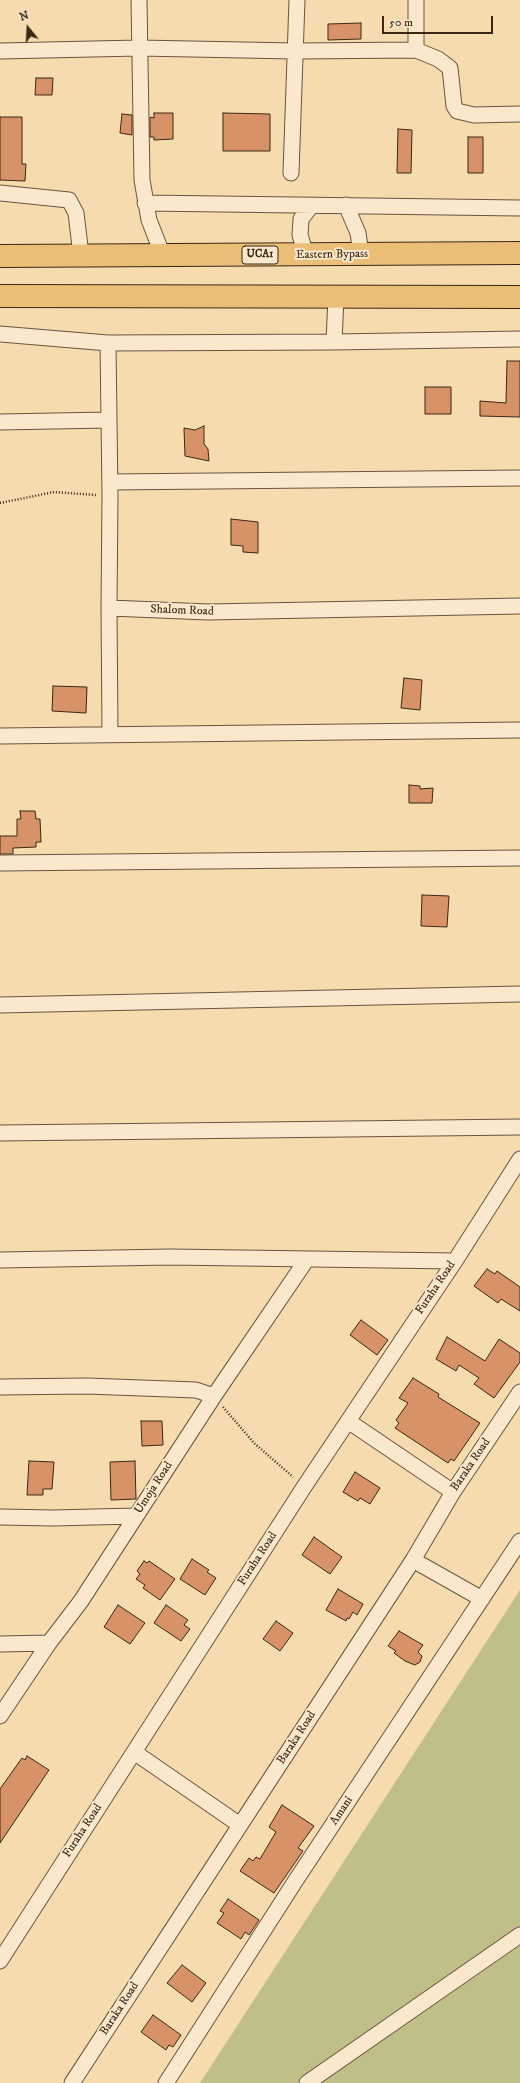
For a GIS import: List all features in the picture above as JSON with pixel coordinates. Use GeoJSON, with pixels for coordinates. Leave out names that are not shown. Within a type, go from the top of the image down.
{"type":"FeatureCollection","features":[{"type":"Feature","properties":{"kind":"main road","name":"Eastern Bypass"},"geometry":{"type":"LineString","coordinates":[[0,256],[520,253]]}},
{"type":"Feature","properties":{"kind":"main road"},"geometry":{"type":"LineString","coordinates":[[0,296],[520,297]]}},
{"type":"Feature","properties":{"kind":"street"},"geometry":{"type":"LineString","coordinates":[[139,0],[142,180],[149,220],[163,256]]}},
{"type":"Feature","properties":{"kind":"street"},"geometry":{"type":"LineString","coordinates":[[291,173],[297,0]]}},
{"type":"Feature","properties":{"kind":"street"},"geometry":{"type":"LineString","coordinates":[[416,0],[416,50]]}},
{"type":"Feature","properties":{"kind":"street"},"geometry":{"type":"LineString","coordinates":[[0,51],[139,48],[295,51],[416,50],[438,59],[450,68],[454,106],[457,110],[474,115],[520,114]]}},
{"type":"Feature","properties":{"kind":"street"},"geometry":{"type":"LineString","coordinates":[[0,193],[69,200],[76,213],[82,255]]}},
{"type":"Feature","properties":{"kind":"street"},"geometry":{"type":"LineString","coordinates":[[146,202],[520,208]]}},
{"type":"Feature","properties":{"kind":"street"},"geometry":{"type":"LineString","coordinates":[[306,255],[300,235],[301,219],[312,205]]}},
{"type":"Feature","properties":{"kind":"street"},"geometry":{"type":"LineString","coordinates":[[346,205],[358,233],[361,254]]}},
{"type":"Feature","properties":{"kind":"street"},"geometry":{"type":"LineString","coordinates":[[334,342],[336,297]]}},
{"type":"Feature","properties":{"kind":"street"},"geometry":{"type":"LineString","coordinates":[[0,334],[108,342],[334,342],[520,339]]}},
{"type":"Feature","properties":{"kind":"street"},"geometry":{"type":"LineString","coordinates":[[108,342],[110,489],[110,734]]}},
{"type":"Feature","properties":{"kind":"street"},"geometry":{"type":"LineString","coordinates":[[0,422],[108,420]]}},
{"type":"Feature","properties":{"kind":"street"},"geometry":{"type":"LineString","coordinates":[[110,489],[520,478]]}},
{"type":"Feature","properties":{"kind":"street","name":"Shalom Road"},"geometry":{"type":"LineString","coordinates":[[109,608],[208,612],[520,606]]}},
{"type":"Feature","properties":{"kind":"street"},"geometry":{"type":"LineString","coordinates":[[0,736],[520,730]]}},
{"type":"Feature","properties":{"kind":"street"},"geometry":{"type":"LineString","coordinates":[[0,863],[520,858]]}},
{"type":"Feature","properties":{"kind":"street"},"geometry":{"type":"LineString","coordinates":[[0,1005],[520,994]]}},
{"type":"Feature","properties":{"kind":"street"},"geometry":{"type":"LineString","coordinates":[[0,1133],[520,1127]]}},
{"type":"Feature","properties":{"kind":"street","name":"Furaha Road"},"geometry":{"type":"LineString","coordinates":[[0,1961],[304,1487],[455,1261],[520,1159]]}},
{"type":"Feature","properties":{"kind":"street"},"geometry":{"type":"LineString","coordinates":[[0,1260],[170,1257],[455,1261]]}},
{"type":"Feature","properties":{"kind":"street","name":"Umoja Road"},"geometry":{"type":"LineString","coordinates":[[0,1716],[49,1643],[81,1601],[214,1396],[307,1259]]}},
{"type":"Feature","properties":{"kind":"street"},"geometry":{"type":"LineString","coordinates":[[0,1387],[87,1386],[196,1390],[214,1396]]}},
{"type":"Feature","properties":{"kind":"street","name":"Baraka Road"},"geometry":{"type":"LineString","coordinates":[[72,2083],[413,1560],[453,1492],[520,1392]]}},
{"type":"Feature","properties":{"kind":"street"},"geometry":{"type":"LineString","coordinates":[[348,1421],[453,1492]]}},
{"type":"Feature","properties":{"kind":"street"},"geometry":{"type":"LineString","coordinates":[[0,1517],[53,1518],[136,1516]]}},
{"type":"Feature","properties":{"kind":"street","name":"Amani"},"geometry":{"type":"LineString","coordinates":[[166,2083],[296,1880],[520,1541]]}},
{"type":"Feature","properties":{"kind":"street"},"geometry":{"type":"LineString","coordinates":[[413,1560],[482,1599]]}},
{"type":"Feature","properties":{"kind":"street"},"geometry":{"type":"LineString","coordinates":[[0,1644],[49,1643]]}},
{"type":"Feature","properties":{"kind":"street"},"geometry":{"type":"LineString","coordinates":[[134,1752],[240,1825]]}},
{"type":"Feature","properties":{"kind":"street"},"geometry":{"type":"LineString","coordinates":[[307,2083],[520,1935]]}},
{"type":"Feature","properties":{"kind":"path"},"geometry":{"type":"LineString","coordinates":[[0,503],[54,492],[110,489]]}},
{"type":"Feature","properties":{"kind":"path"},"geometry":{"type":"LineString","coordinates":[[214,1396],[254,1443],[304,1487]]}},
{"type":"Feature","properties":{"kind":"shaded area"},"geometry":{"type":"Polygon","coordinates":[[[520,1590],[520,2083],[200,2083],[520,1590]]]}},
{"type":"Feature","properties":{"kind":"building"},"geometry":{"type":"Polygon","coordinates":[[[361,23],[361,39],[328,40],[328,24],[361,23]]]}},
{"type":"Feature","properties":{"kind":"building"},"geometry":{"type":"Polygon","coordinates":[[[36,78],[53,78],[52,95],[35,95],[36,78]]]}},
{"type":"Feature","properties":{"kind":"building"},"geometry":{"type":"Polygon","coordinates":[[[154,113],[173,113],[173,139],[154,140],[154,137],[150,137],[150,117],[154,118],[154,113]]]}},
{"type":"Feature","properties":{"kind":"building"},"geometry":{"type":"Polygon","coordinates":[[[223,113],[270,114],[270,151],[223,151],[223,113]]]}},
{"type":"Feature","properties":{"kind":"building"},"geometry":{"type":"Polygon","coordinates":[[[122,114],[132,115],[132,135],[120,133],[122,114]]]}},
{"type":"Feature","properties":{"kind":"building"},"geometry":{"type":"Polygon","coordinates":[[[0,117],[22,117],[22,164],[26,164],[25,181],[0,180],[0,117]]]}},
{"type":"Feature","properties":{"kind":"building"},"geometry":{"type":"Polygon","coordinates":[[[398,129],[412,130],[411,173],[397,173],[398,129]]]}},
{"type":"Feature","properties":{"kind":"building"},"geometry":{"type":"Polygon","coordinates":[[[468,137],[483,137],[483,173],[468,173],[468,137]]]}},
{"type":"Feature","properties":{"kind":"building"},"geometry":{"type":"Polygon","coordinates":[[[507,361],[520,361],[520,417],[480,416],[480,401],[506,403],[507,361]]]}},
{"type":"Feature","properties":{"kind":"building"},"geometry":{"type":"Polygon","coordinates":[[[425,387],[451,387],[451,414],[425,414],[425,387]]]}},
{"type":"Feature","properties":{"kind":"building"},"geometry":{"type":"Polygon","coordinates":[[[204,426],[204,444],[208,449],[209,461],[185,456],[184,428],[195,430],[204,426]]]}},
{"type":"Feature","properties":{"kind":"building"},"geometry":{"type":"Polygon","coordinates":[[[231,519],[258,522],[258,553],[243,552],[243,546],[231,545],[231,519]]]}},
{"type":"Feature","properties":{"kind":"building"},"geometry":{"type":"Polygon","coordinates":[[[404,678],[422,680],[420,710],[401,708],[404,678]]]}},
{"type":"Feature","properties":{"kind":"building"},"geometry":{"type":"Polygon","coordinates":[[[53,686],[87,687],[86,713],[52,711],[53,686]]]}},
{"type":"Feature","properties":{"kind":"building"},"geometry":{"type":"Polygon","coordinates":[[[409,785],[420,786],[420,789],[433,788],[432,803],[409,803],[409,785]]]}},
{"type":"Feature","properties":{"kind":"building"},"geometry":{"type":"Polygon","coordinates":[[[20,811],[35,811],[36,819],[40,819],[41,842],[36,842],[36,847],[13,848],[13,854],[0,854],[0,836],[17,836],[17,819],[21,819],[20,811]]]}},
{"type":"Feature","properties":{"kind":"building"},"geometry":{"type":"Polygon","coordinates":[[[422,895],[449,896],[447,927],[421,926],[422,895]]]}},
{"type":"Feature","properties":{"kind":"building"},"geometry":{"type":"Polygon","coordinates":[[[487,1269],[495,1274],[497,1271],[520,1287],[520,1311],[501,1299],[498,1303],[474,1286],[487,1269]]]}},
{"type":"Feature","properties":{"kind":"building"},"geometry":{"type":"Polygon","coordinates":[[[361,1320],[388,1340],[377,1355],[350,1335],[361,1320]]]}},
{"type":"Feature","properties":{"kind":"building"},"geometry":{"type":"Polygon","coordinates":[[[447,1337],[485,1361],[499,1339],[520,1353],[520,1362],[494,1398],[474,1384],[479,1378],[459,1365],[456,1371],[436,1359],[447,1337]]]}},
{"type":"Feature","properties":{"kind":"building"},"geometry":{"type":"Polygon","coordinates":[[[413,1378],[439,1394],[438,1397],[480,1423],[454,1461],[451,1459],[448,1463],[395,1428],[399,1423],[396,1420],[408,1403],[399,1398],[413,1378]]]}},
{"type":"Feature","properties":{"kind":"building"},"geometry":{"type":"Polygon","coordinates":[[[141,1421],[162,1421],[163,1445],[142,1446],[141,1421]]]}},
{"type":"Feature","properties":{"kind":"building"},"geometry":{"type":"Polygon","coordinates":[[[29,1461],[54,1462],[52,1489],[43,1489],[43,1495],[27,1495],[29,1461]]]}},
{"type":"Feature","properties":{"kind":"building"},"geometry":{"type":"Polygon","coordinates":[[[135,1461],[136,1499],[111,1500],[110,1462],[135,1461]]]}},
{"type":"Feature","properties":{"kind":"building"},"geometry":{"type":"Polygon","coordinates":[[[355,1472],[380,1488],[370,1504],[360,1498],[358,1501],[343,1492],[355,1472]]]}},
{"type":"Feature","properties":{"kind":"building"},"geometry":{"type":"Polygon","coordinates":[[[314,1537],[342,1557],[330,1574],[302,1555],[314,1537]]]}},
{"type":"Feature","properties":{"kind":"building"},"geometry":{"type":"Polygon","coordinates":[[[192,1559],[209,1570],[207,1572],[216,1578],[205,1595],[180,1579],[192,1559]]]}},
{"type":"Feature","properties":{"kind":"building"},"geometry":{"type":"Polygon","coordinates":[[[144,1561],[147,1563],[149,1561],[175,1579],[160,1600],[143,1588],[145,1585],[136,1579],[140,1574],[137,1571],[144,1561]]]}},
{"type":"Feature","properties":{"kind":"building"},"geometry":{"type":"Polygon","coordinates":[[[338,1589],[363,1604],[357,1615],[353,1612],[346,1621],[326,1610],[338,1589]]]}},
{"type":"Feature","properties":{"kind":"building"},"geometry":{"type":"Polygon","coordinates":[[[118,1605],[145,1623],[130,1644],[104,1627],[118,1605]]]}},
{"type":"Feature","properties":{"kind":"building"},"geometry":{"type":"Polygon","coordinates":[[[166,1605],[188,1620],[184,1625],[190,1629],[181,1641],[154,1623],[166,1605]]]}},
{"type":"Feature","properties":{"kind":"building"},"geometry":{"type":"Polygon","coordinates":[[[276,1621],[293,1633],[280,1651],[263,1639],[276,1621]]]}},
{"type":"Feature","properties":{"kind":"building"},"geometry":{"type":"Polygon","coordinates":[[[399,1631],[423,1645],[418,1652],[422,1656],[420,1662],[415,1665],[405,1661],[394,1653],[396,1651],[388,1646],[399,1631]]]}},
{"type":"Feature","properties":{"kind":"building"},"geometry":{"type":"Polygon","coordinates":[[[27,1756],[49,1770],[0,1843],[0,1789],[22,1758],[25,1760],[27,1756]]]}},
{"type":"Feature","properties":{"kind":"building"},"geometry":{"type":"Polygon","coordinates":[[[282,1805],[314,1826],[298,1848],[303,1851],[274,1893],[240,1871],[249,1858],[253,1861],[256,1857],[260,1859],[276,1832],[269,1827],[282,1805]]]}},
{"type":"Feature","properties":{"kind":"building"},"geometry":{"type":"Polygon","coordinates":[[[228,1899],[259,1920],[249,1935],[245,1932],[241,1939],[217,1923],[224,1913],[220,1911],[228,1899]]]}},
{"type":"Feature","properties":{"kind":"building"},"geometry":{"type":"Polygon","coordinates":[[[182,1965],[206,1983],[192,2002],[167,1983],[182,1965]]]}},
{"type":"Feature","properties":{"kind":"building"},"geometry":{"type":"Polygon","coordinates":[[[153,2015],[181,2035],[173,2047],[169,2045],[166,2050],[141,2032],[153,2015]]]}}]}
